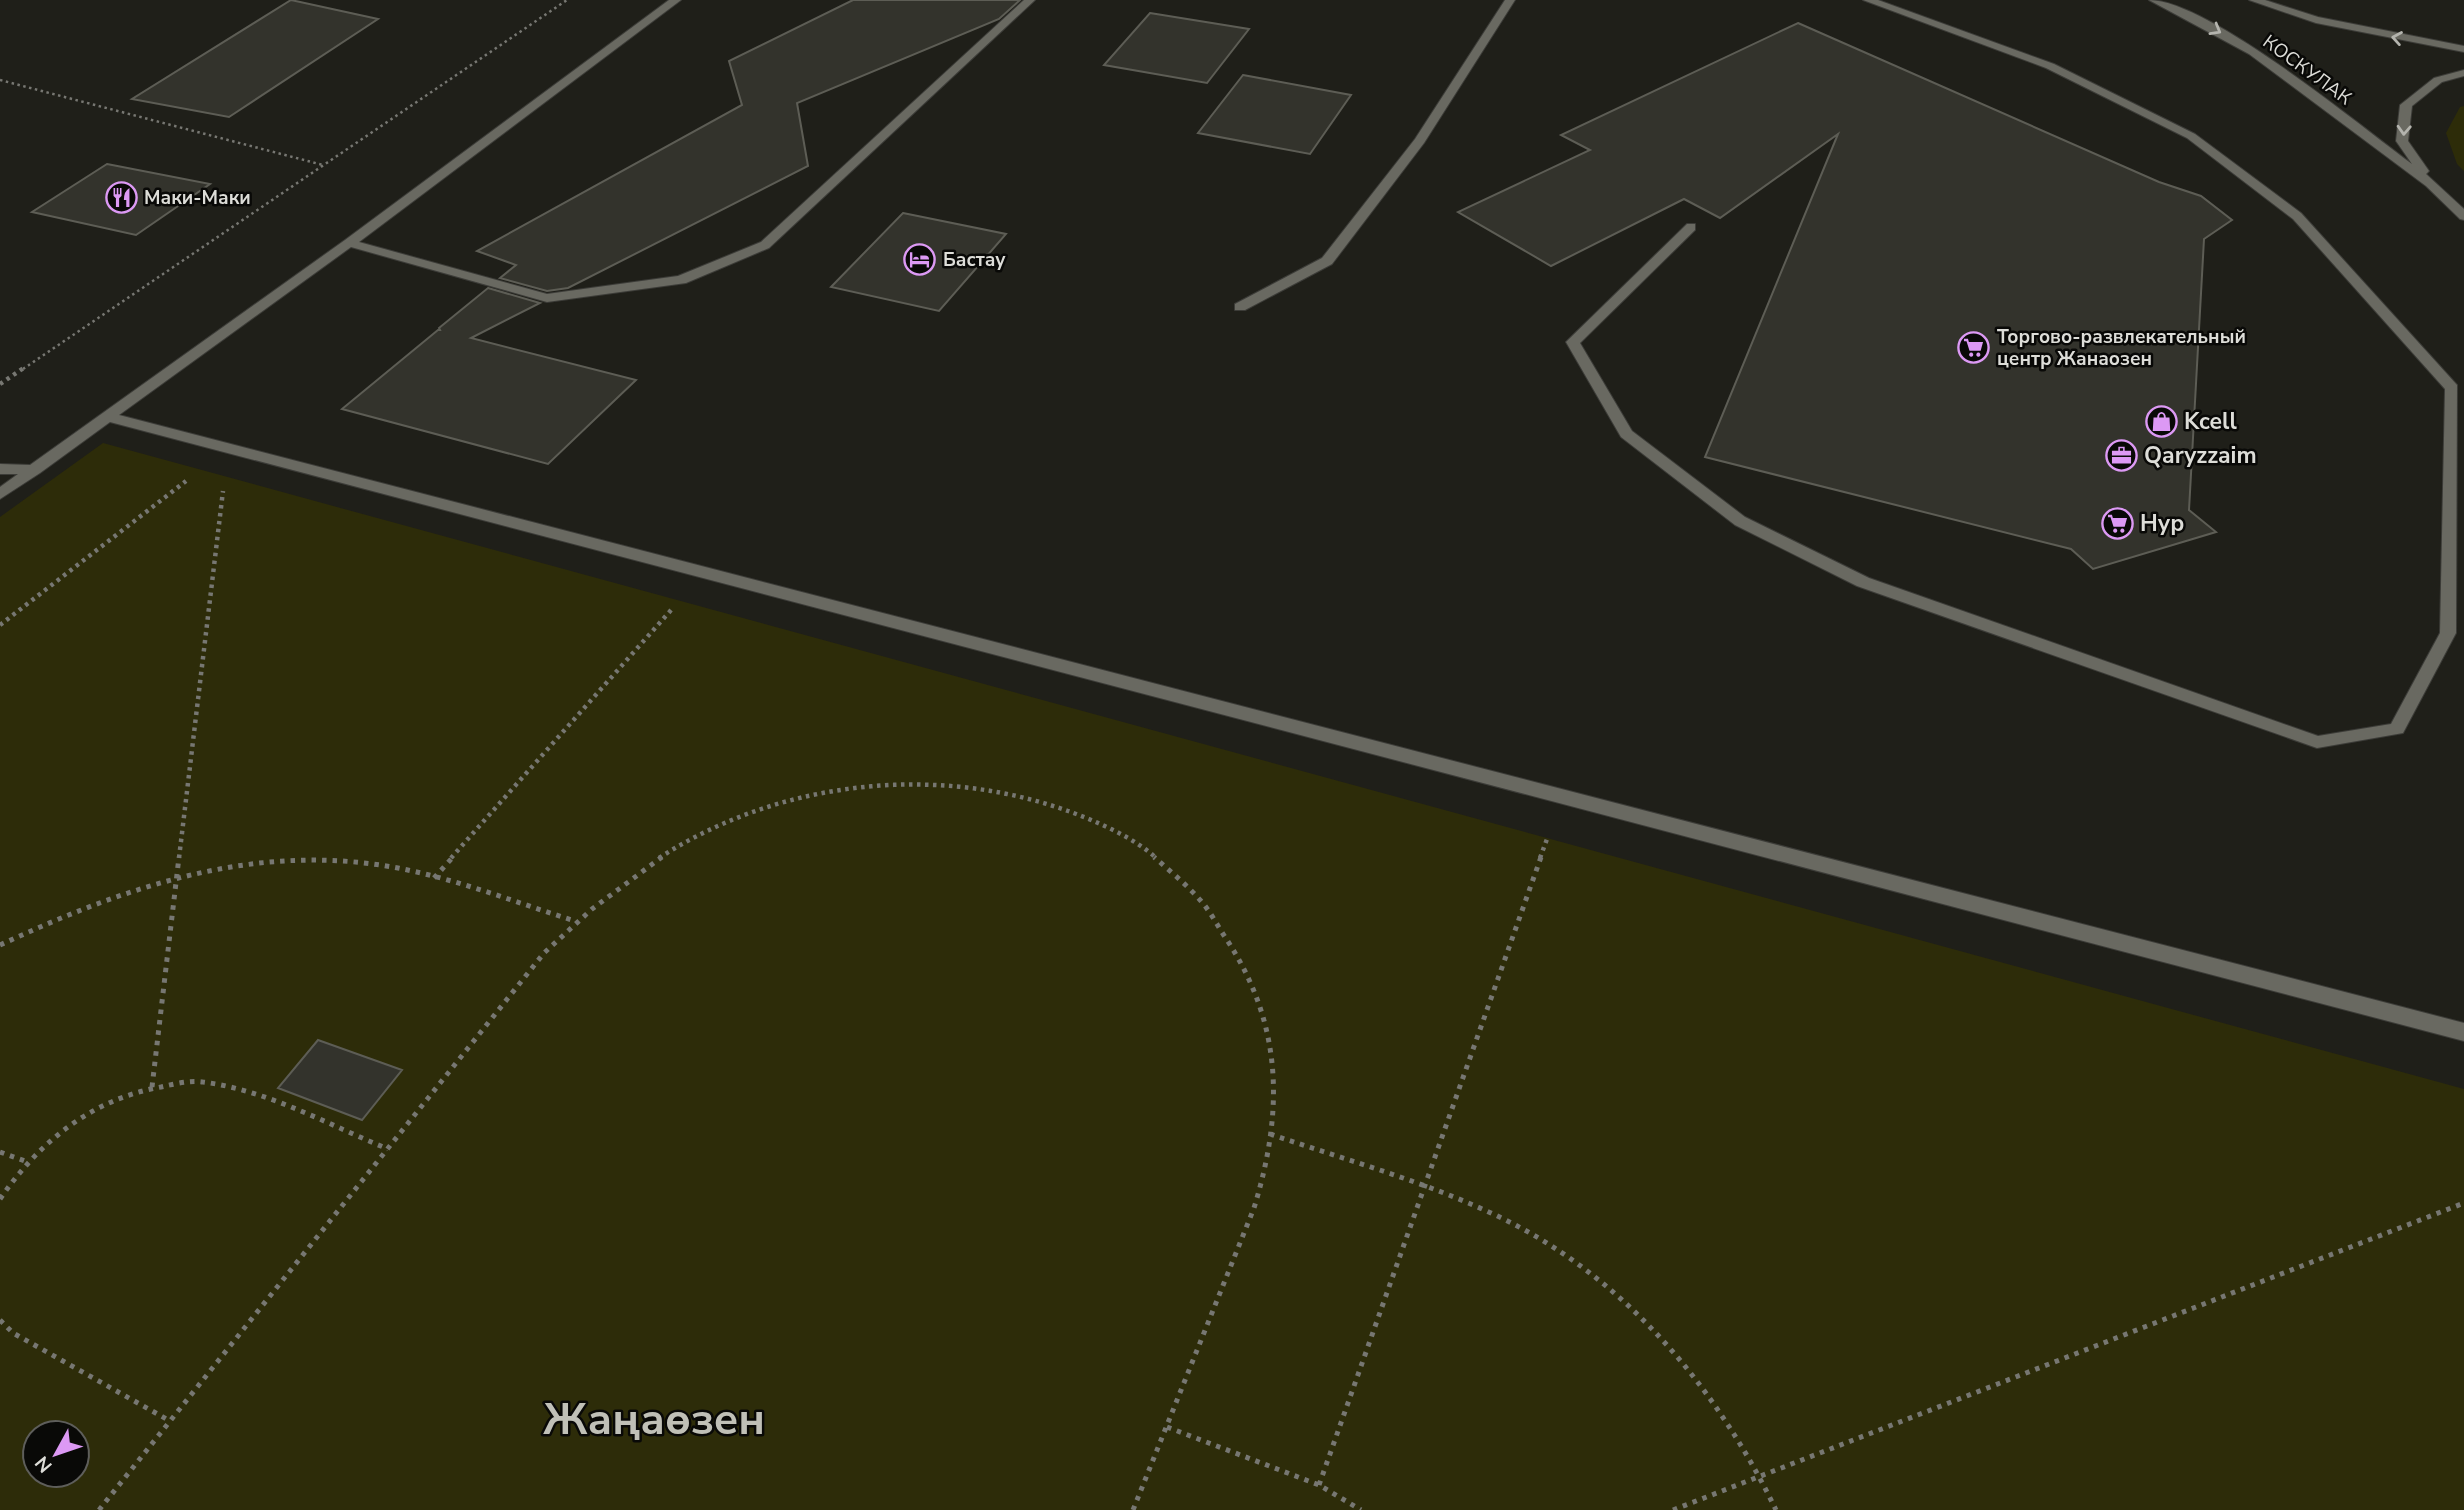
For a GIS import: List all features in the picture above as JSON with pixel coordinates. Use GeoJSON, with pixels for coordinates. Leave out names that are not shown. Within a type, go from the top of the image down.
{"type":"FeatureCollection","features":[{"type":"Feature","properties":{"kind":"street"},"geometry":{"type":"LineString","coordinates":[[0,494],[349,243],[676,0]]}},
{"type":"Feature","properties":{"kind":"street"},"geometry":{"type":"LineString","coordinates":[[349,243],[547,298],[681,280],[765,245],[1030,0]]}},
{"type":"Feature","properties":{"kind":"street"},"geometry":{"type":"LineString","coordinates":[[1240,307],[1327,261],[1420,141],[1510,0]]}},
{"type":"Feature","properties":{"kind":"street"},"geometry":{"type":"LineString","coordinates":[[1691,227],[1573,342],[1626,434],[1740,521],[1863,582],[2317,742],[2397,729],[2448,633],[2458,389],[2297,216],[2191,136],[2050,66],[1868,0]]}},
{"type":"Feature","properties":{"kind":"street","name":"КОСКУЛАК"},"geometry":{"type":"LineString","coordinates":[[2154,0],[2196,19],[2253,52],[2430,183]]}},
{"type":"Feature","properties":{"kind":"street","name":"КОСКУЛАК"},"geometry":{"type":"LineString","coordinates":[[2254,0],[2316,20],[2464,49]]}},
{"type":"Feature","properties":{"kind":"street"},"geometry":{"type":"LineString","coordinates":[[2464,73],[2438,80],[2406,105],[2402,141],[2430,183],[2464,216]]}},
{"type":"Feature","properties":{"kind":"street"},"geometry":{"type":"LineString","coordinates":[[2430,183],[2464,208]]}},
{"type":"Feature","properties":{"kind":"street"},"geometry":{"type":"LineString","coordinates":[[109,416],[2464,1032]]}},
{"type":"Feature","properties":{"kind":"street"},"geometry":{"type":"LineString","coordinates":[[0,469],[35,470]]}},
{"type":"Feature","properties":{"kind":"path"},"geometry":{"type":"LineString","coordinates":[[0,384],[567,0]]}},
{"type":"Feature","properties":{"kind":"path"},"geometry":{"type":"LineString","coordinates":[[0,80],[323,165]]}},
{"type":"Feature","properties":{"kind":"path"},"geometry":{"type":"LineString","coordinates":[[0,625],[228,448]]}},
{"type":"Feature","properties":{"kind":"path"},"geometry":{"type":"LineString","coordinates":[[152,1087],[228,448]]}},
{"type":"Feature","properties":{"kind":"path"},"geometry":{"type":"LineString","coordinates":[[434,878],[675,606]]}},
{"type":"Feature","properties":{"kind":"path"},"geometry":{"type":"LineString","coordinates":[[99,1510],[544,953],[575,921],[642,867],[698,835],[757,810],[817,793],[878,784],[938,783],[997,789],[1053,803],[1106,825],[1153,855],[1194,892],[1228,936],[1254,986],[1270,1042],[1275,1102],[1267,1164],[1246,1230],[1133,1510]]}},
{"type":"Feature","properties":{"kind":"path"},"geometry":{"type":"LineString","coordinates":[[1319,1485],[1548,837]]}},
{"type":"Feature","properties":{"kind":"path"},"geometry":{"type":"LineString","coordinates":[[0,945],[65,913],[132,888],[176,877],[262,862],[324,859],[382,865],[575,921]]}},
{"type":"Feature","properties":{"kind":"path"},"geometry":{"type":"LineString","coordinates":[[0,1199],[14,1176],[53,1136],[101,1106],[152,1087],[201,1082],[241,1091],[388,1149]]}},
{"type":"Feature","properties":{"kind":"path"},"geometry":{"type":"LineString","coordinates":[[1270,1134],[1424,1187],[1493,1214],[1558,1251],[1621,1299],[1678,1357],[1730,1424],[1776,1510]]}},
{"type":"Feature","properties":{"kind":"path"},"geometry":{"type":"LineString","coordinates":[[0,1152],[28,1162]]}},
{"type":"Feature","properties":{"kind":"path"},"geometry":{"type":"LineString","coordinates":[[1673,1510],[2464,1203]]}},
{"type":"Feature","properties":{"kind":"path"},"geometry":{"type":"LineString","coordinates":[[0,1320],[13,1333],[170,1421]]}},
{"type":"Feature","properties":{"kind":"path"},"geometry":{"type":"LineString","coordinates":[[1167,1427],[1319,1485],[1361,1510]]}},
{"type":"Feature","properties":{"kind":"shaded area"},"geometry":{"type":"Polygon","coordinates":[[[2464,106],[2464,171],[2457,164],[2446,133],[2460,107],[2464,106]]]}},
{"type":"Feature","properties":{"kind":"shaded area"},"geometry":{"type":"Polygon","coordinates":[[[103,443],[2464,1089],[2464,1510],[0,1510],[0,517],[103,443]]]}},
{"type":"Feature","properties":{"kind":"building"},"geometry":{"type":"Polygon","coordinates":[[[291,0],[378,19],[229,117],[132,99],[291,0]]]}},
{"type":"Feature","properties":{"kind":"building"},"geometry":{"type":"Polygon","coordinates":[[[853,0],[1020,0],[999,19],[797,103],[808,166],[568,288],[547,291],[500,278],[516,265],[477,251],[742,105],[729,61],[853,0]]]}},
{"type":"Feature","properties":{"kind":"building"},"geometry":{"type":"Polygon","coordinates":[[[1150,13],[1249,29],[1207,83],[1104,65],[1150,13]]]}},
{"type":"Feature","properties":{"kind":"building","name":"Торгово-развлекательный центр Жанаозен"},"geometry":{"type":"Polygon","coordinates":[[[1798,23],[2159,182],[2201,196],[2232,220],[2204,239],[2189,510],[2216,532],[2093,569],[2071,549],[1705,457],[1838,134],[1720,218],[1684,199],[1551,266],[1458,212],[1590,150],[1561,135],[1798,23]]]}},
{"type":"Feature","properties":{"kind":"building"},"geometry":{"type":"Polygon","coordinates":[[[1243,75],[1351,95],[1310,154],[1198,133],[1243,75]]]}},
{"type":"Feature","properties":{"kind":"building","name":"Маки-Маки"},"geometry":{"type":"Polygon","coordinates":[[[107,164],[210,184],[136,235],[32,212],[107,164]]]}},
{"type":"Feature","properties":{"kind":"building","name":"Бастау"},"geometry":{"type":"Polygon","coordinates":[[[903,213],[1006,234],[939,311],[831,287],[903,213]]]}},
{"type":"Feature","properties":{"kind":"building"},"geometry":{"type":"Polygon","coordinates":[[[488,288],[540,303],[471,338],[636,380],[548,464],[342,409],[440,330],[439,328],[488,288]]]}},
{"type":"Feature","properties":{"kind":"building"},"geometry":{"type":"Polygon","coordinates":[[[318,1040],[402,1070],[362,1120],[278,1088],[318,1040]]]}},
{"type":"Feature","properties":{"kind":"place","name":"Маки-Маки"},"geometry":{"type":"Point","coordinates":[121,198]}},
{"type":"Feature","properties":{"kind":"place","name":"Бастау"},"geometry":{"type":"Point","coordinates":[920,260]}},
{"type":"Feature","properties":{"kind":"place","name":"Торгово-развлекательный центр Жанаозен"},"geometry":{"type":"Point","coordinates":[1974,348]}},
{"type":"Feature","properties":{"kind":"place","name":"Kcell"},"geometry":{"type":"Point","coordinates":[2161,421]}},
{"type":"Feature","properties":{"kind":"place","name":"Qaryzzaim"},"geometry":{"type":"Point","coordinates":[2121,455]}},
{"type":"Feature","properties":{"kind":"place","name":"Нур"},"geometry":{"type":"Point","coordinates":[2117,523]}},
{"type":"Feature","properties":{"kind":"district","name":"Жаңаөзен"},"geometry":{"type":"Point","coordinates":[654,1420]}}]}
